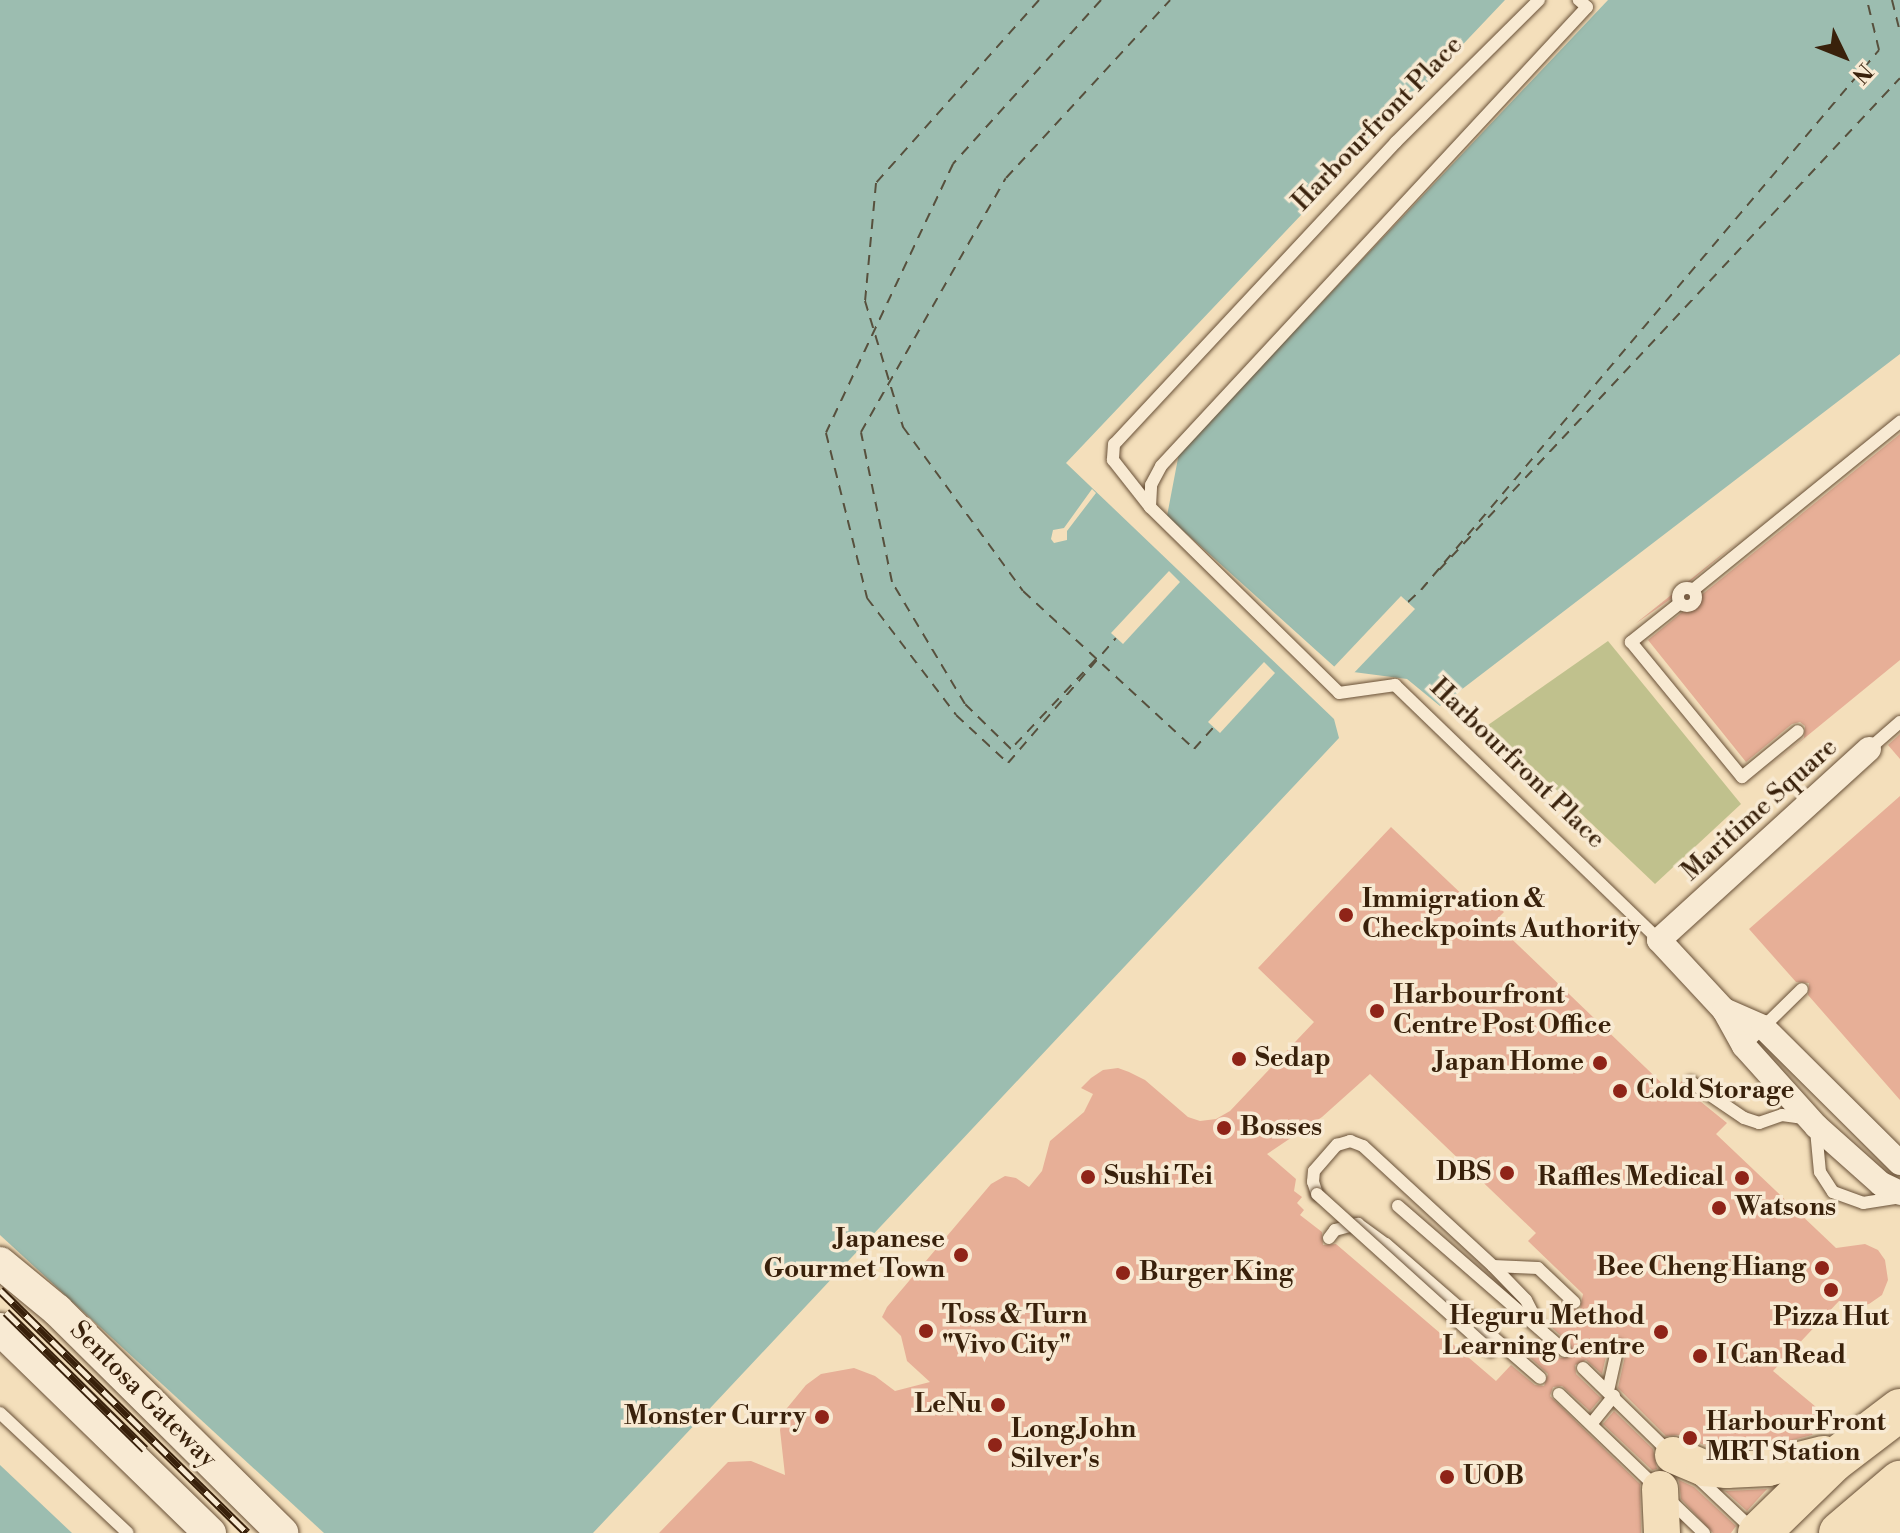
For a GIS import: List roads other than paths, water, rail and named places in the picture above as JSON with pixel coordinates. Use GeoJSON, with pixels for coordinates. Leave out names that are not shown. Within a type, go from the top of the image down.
{"type":"FeatureCollection","features":[{"type":"Feature","properties":{"kind":"highway"},"geometry":{"type":"LineString","coordinates":[[1751,1531],[1833,1461],[1900,1410]]}},
{"type":"Feature","properties":{"kind":"highway"},"geometry":{"type":"LineString","coordinates":[[1840,1533],[1900,1482]]}},
{"type":"Feature","properties":{"kind":"main road","name":"Sentosa Gateway"},"geometry":{"type":"LineString","coordinates":[[0,1263],[57,1310],[282,1533]]}},
{"type":"Feature","properties":{"kind":"main road","name":"Sentosa Gateway"},"geometry":{"type":"LineString","coordinates":[[0,1329],[210,1533]]}},
{"type":"Feature","properties":{"kind":"main road"},"geometry":{"type":"LineString","coordinates":[[1751,1531],[1823,1454],[1900,1394]]}},
{"type":"Feature","properties":{"kind":"main road"},"geometry":{"type":"LineString","coordinates":[[1673,1455],[1704,1468],[1727,1470],[1768,1468],[1823,1454]]}},
{"type":"Feature","properties":{"kind":"main road"},"geometry":{"type":"LineString","coordinates":[[1660,1489],[1662,1533]]}},
{"type":"Feature","properties":{"kind":"main road"},"geometry":{"type":"LineString","coordinates":[[1881,1533],[1900,1516]]}},
{"type":"Feature","properties":{"kind":"street","name":"Maritime Square"},"geometry":{"type":"LineString","coordinates":[[1659,940],[1869,749]]}},
{"type":"Feature","properties":{"kind":"street","name":"Harbourfront Place"},"geometry":{"type":"LineString","coordinates":[[1659,940],[1724,1010],[1744,1046],[1813,1123],[1881,1184],[1900,1195]]}},
{"type":"Feature","properties":{"kind":"street","name":"Harbourfront Place"},"geometry":{"type":"LineString","coordinates":[[1724,1010],[1763,1027],[1900,1163]]}},
{"type":"Feature","properties":{"kind":"lane","name":"Harbourfront Place"},"geometry":{"type":"LineString","coordinates":[[1539,0],[1396,142],[1114,444],[1113,460],[1150,507],[1339,693],[1395,685],[1659,940]]}},
{"type":"Feature","properties":{"kind":"lane"},"geometry":{"type":"LineString","coordinates":[[1150,507],[1151,485],[1161,466],[1587,7],[1579,0]]}},
{"type":"Feature","properties":{"kind":"lane"},"geometry":{"type":"LineString","coordinates":[[1798,731],[1742,777],[1631,642],[1680,603],[1681,590],[1693,590],[1900,422]]}},
{"type":"Feature","properties":{"kind":"lane","name":"Maritime Square"},"geometry":{"type":"LineString","coordinates":[[1869,749],[1900,722]]}},
{"type":"Feature","properties":{"kind":"lane"},"geometry":{"type":"LineString","coordinates":[[1744,1046],[1802,989]]}},
{"type":"Feature","properties":{"kind":"lane"},"geometry":{"type":"LineString","coordinates":[[1691,1082],[1744,1118],[1759,1123],[1782,1115],[1813,1123],[1820,1172],[1833,1192],[1863,1203],[1900,1195]]}},
{"type":"Feature","properties":{"kind":"lane"},"geometry":{"type":"LineString","coordinates":[[1528,1367],[1491,1351],[1317,1194],[1313,1182],[1314,1171],[1337,1145],[1350,1141],[1363,1146],[1493,1266],[1526,1300],[1540,1327]]}},
{"type":"Feature","properties":{"kind":"lane"},"geometry":{"type":"LineString","coordinates":[[1398,1206],[1565,1351]]}},
{"type":"Feature","properties":{"kind":"lane"},"geometry":{"type":"LineString","coordinates":[[1329,1238],[1335,1230],[1358,1224],[1386,1244],[1540,1378]]}},
{"type":"Feature","properties":{"kind":"lane"},"geometry":{"type":"LineString","coordinates":[[1493,1266],[1538,1268],[1574,1302]]}},
{"type":"Feature","properties":{"kind":"lane"},"geometry":{"type":"LineString","coordinates":[[1592,1423],[1611,1394],[1618,1346]]}},
{"type":"Feature","properties":{"kind":"lane"},"geometry":{"type":"LineString","coordinates":[[1583,1368],[1751,1531]]}},
{"type":"Feature","properties":{"kind":"lane"},"geometry":{"type":"LineString","coordinates":[[1559,1394],[1704,1533]]}},
{"type":"Feature","properties":{"kind":"lane"},"geometry":{"type":"LineString","coordinates":[[0,1413],[128,1533]]}},
{"type":"Feature","properties":{"kind":"railway"},"geometry":{"type":"LineString","coordinates":[[0,1290],[247,1533]]}},
{"type":"Feature","properties":{"kind":"railway"},"geometry":{"type":"LineString","coordinates":[[6,1312],[145,1449]]}},
{"type":"Feature","properties":{"kind":"place","name":"Immigration & Checkpoints Authority"},"geometry":{"type":"Point","coordinates":[1346,915]}},
{"type":"Feature","properties":{"kind":"place","name":"Harbourfront Centre Post Office"},"geometry":{"type":"Point","coordinates":[1377,1011]}},
{"type":"Feature","properties":{"kind":"place","name":"Sedap"},"geometry":{"type":"Point","coordinates":[1239,1059]}},
{"type":"Feature","properties":{"kind":"place","name":"Japan Home"},"geometry":{"type":"Point","coordinates":[1600,1063]}},
{"type":"Feature","properties":{"kind":"place","name":"Cold Storage"},"geometry":{"type":"Point","coordinates":[1620,1091]}},
{"type":"Feature","properties":{"kind":"place","name":"Bosses"},"geometry":{"type":"Point","coordinates":[1224,1128]}},
{"type":"Feature","properties":{"kind":"place","name":"DBS"},"geometry":{"type":"Point","coordinates":[1507,1173]}},
{"type":"Feature","properties":{"kind":"place","name":"Sushi Tei"},"geometry":{"type":"Point","coordinates":[1088,1177]}},
{"type":"Feature","properties":{"kind":"place","name":"Raffles Medical"},"geometry":{"type":"Point","coordinates":[1742,1178]}},
{"type":"Feature","properties":{"kind":"place","name":"Watsons"},"geometry":{"type":"Point","coordinates":[1719,1208]}},
{"type":"Feature","properties":{"kind":"place","name":"Japanese Gourmet Town"},"geometry":{"type":"Point","coordinates":[961,1255]}},
{"type":"Feature","properties":{"kind":"place","name":"Bee Cheng Hiang"},"geometry":{"type":"Point","coordinates":[1822,1268]}},
{"type":"Feature","properties":{"kind":"place","name":"Burger King"},"geometry":{"type":"Point","coordinates":[1123,1273]}},
{"type":"Feature","properties":{"kind":"place","name":"Pizza Hut"},"geometry":{"type":"Point","coordinates":[1831,1290]}},
{"type":"Feature","properties":{"kind":"place","name":"Toss & Turn \"Vivo City\""},"geometry":{"type":"Point","coordinates":[926,1331]}},
{"type":"Feature","properties":{"kind":"place","name":"Heguru Method Learning Centre"},"geometry":{"type":"Point","coordinates":[1661,1332]}},
{"type":"Feature","properties":{"kind":"place","name":"I Can Read"},"geometry":{"type":"Point","coordinates":[1700,1356]}},
{"type":"Feature","properties":{"kind":"place","name":"LeNu"},"geometry":{"type":"Point","coordinates":[998,1405]}},
{"type":"Feature","properties":{"kind":"place","name":"Monster Curry"},"geometry":{"type":"Point","coordinates":[822,1417]}},
{"type":"Feature","properties":{"kind":"place","name":"HarbourFront MRT Station"},"geometry":{"type":"Point","coordinates":[1690,1438]}},
{"type":"Feature","properties":{"kind":"place","name":"Long John Silver's"},"geometry":{"type":"Point","coordinates":[995,1445]}},
{"type":"Feature","properties":{"kind":"place","name":"UOB"},"geometry":{"type":"Point","coordinates":[1447,1477]}}]}
